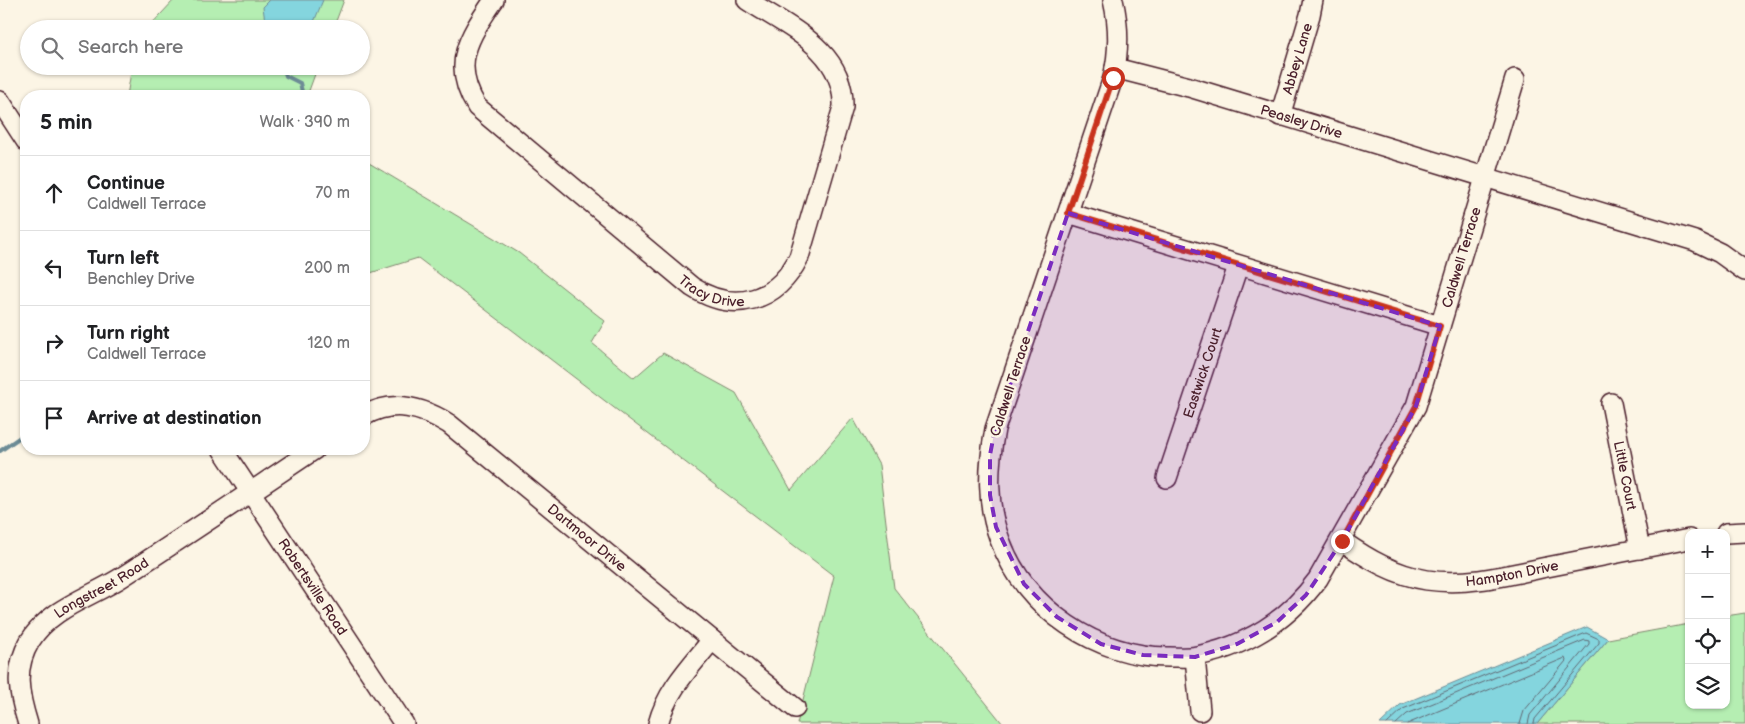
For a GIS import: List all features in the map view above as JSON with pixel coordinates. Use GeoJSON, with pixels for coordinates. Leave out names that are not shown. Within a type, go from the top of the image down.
{"type":"FeatureCollection","features":[{"type":"Feature","properties":{"kind":"street","name":"Tracy Drive"},"geometry":{"type":"LineString","coordinates":[[494,0],[470,36],[463,63],[466,85],[476,107],[692,287],[706,296],[728,301],[746,301],[760,297],[775,289],[793,270],[800,257],[843,107],[844,97],[838,74],[821,49],[747,0]]}},
{"type":"Feature","properties":{"kind":"street","name":"Caldwell Terrace"},"geometry":{"type":"LineString","coordinates":[[1113,0],[1117,34],[1116,68],[995,429],[989,479],[991,504],[996,527],[1005,552],[1024,584],[1050,611],[1072,628],[1101,644],[1132,654],[1162,657],[1195,657],[1236,644],[1277,622],[1306,595],[1342,541],[1416,406],[1487,178]]}},
{"type":"Feature","properties":{"kind":"street","name":"Abbey Lane"},"geometry":{"type":"LineString","coordinates":[[1280,116],[1313,0]]}},
{"type":"Feature","properties":{"kind":"street","name":"Peasley Drive"},"geometry":{"type":"LineString","coordinates":[[1116,68],[1188,87],[1695,241],[1720,253],[1745,271]]}},
{"type":"Feature","properties":{"kind":"street"},"geometry":{"type":"LineString","coordinates":[[1487,178],[1515,79]]}},
{"type":"Feature","properties":{"kind":"street"},"geometry":{"type":"LineString","coordinates":[[0,101],[20,132]]}},
{"type":"Feature","properties":{"kind":"street"},"geometry":{"type":"LineString","coordinates":[[1068,213],[1440,326]]}},
{"type":"Feature","properties":{"kind":"street","name":"Eastwick Court"},"geometry":{"type":"LineString","coordinates":[[1167,478],[1238,266]]}},
{"type":"Feature","properties":{"kind":"street","name":"Little Court"},"geometry":{"type":"LineString","coordinates":[[1612,403],[1640,549]]}},
{"type":"Feature","properties":{"kind":"street","name":"Dartmoor Drive"},"geometry":{"type":"LineString","coordinates":[[370,414],[383,409],[407,406],[433,414],[449,424],[795,708]]}},
{"type":"Feature","properties":{"kind":"street","name":"Robertsville Road"},"geometry":{"type":"LineString","coordinates":[[226,455],[404,724]]}},
{"type":"Feature","properties":{"kind":"street"},"geometry":{"type":"LineString","coordinates":[[250,492],[306,455]]}},
{"type":"Feature","properties":{"kind":"street","name":"Longstreet Road"},"geometry":{"type":"LineString","coordinates":[[28,724],[19,695],[20,665],[30,640],[46,621],[121,578],[250,492]]}},
{"type":"Feature","properties":{"kind":"street"},"geometry":{"type":"LineString","coordinates":[[1730,533],[1745,532]]}},
{"type":"Feature","properties":{"kind":"street","name":"Hampton Drive"},"geometry":{"type":"LineString","coordinates":[[1342,541],[1369,559],[1391,570],[1426,580],[1448,582],[1494,578],[1685,540]]}},
{"type":"Feature","properties":{"kind":"street"},"geometry":{"type":"LineString","coordinates":[[658,724],[663,704],[670,693],[712,640]]}},
{"type":"Feature","properties":{"kind":"street"},"geometry":{"type":"LineString","coordinates":[[1195,657],[1200,711]]}},
{"type":"Feature","properties":{"kind":"highlighted area"},"geometry":{"type":"Polygon","coordinates":[[[1068,213],[1440,326],[1416,406],[1342,541],[1306,595],[1277,622],[1237,644],[1195,657],[1143,655],[1101,644],[1057,617],[1024,584],[996,527],[990,495],[990,455],[995,429],[1068,213]]]}},
{"type":"Feature","properties":{"kind":"green space"},"geometry":{"type":"Polygon","coordinates":[[[174,0],[344,0],[336,20],[155,20],[174,0]]]}},
{"type":"Feature","properties":{"kind":"green space"},"geometry":{"type":"Polygon","coordinates":[[[130,75],[315,75],[309,90],[128,90],[130,75]]]}},
{"type":"Feature","properties":{"kind":"green space"},"geometry":{"type":"Polygon","coordinates":[[[370,164],[519,253],[605,321],[592,343],[634,378],[663,353],[736,393],[791,490],[853,418],[879,465],[894,588],[1003,724],[797,724],[834,576],[418,258],[370,273],[370,164]]]}},
{"type":"Feature","properties":{"kind":"green space"},"geometry":{"type":"Polygon","coordinates":[[[1745,613],[1745,724],[1537,724],[1608,639],[1685,625],[1685,709],[1730,709],[1730,615],[1745,613]]]}},
{"type":"Feature","properties":{"kind":"water"},"geometry":{"type":"Polygon","coordinates":[[[270,0],[323,0],[315,20],[265,20],[263,7],[270,0]]]}},
{"type":"Feature","properties":{"kind":"water"},"geometry":{"type":"Polygon","coordinates":[[[1587,627],[1608,639],[1537,724],[1380,724],[1400,705],[1587,627]]]}},
{"type":"Feature","properties":{"kind":"waterway"},"geometry":{"type":"LineString","coordinates":[[286,75],[300,83],[302,90]]}},
{"type":"Feature","properties":{"kind":"waterway"},"geometry":{"type":"LineString","coordinates":[[0,451],[20,437]]}},
{"type":"Feature","properties":{"kind":"route"},"geometry":{"type":"LineString","coordinates":[[1113,78],[1068,213],[1440,326],[1421,392],[1411,417],[1342,541]]}}]}
